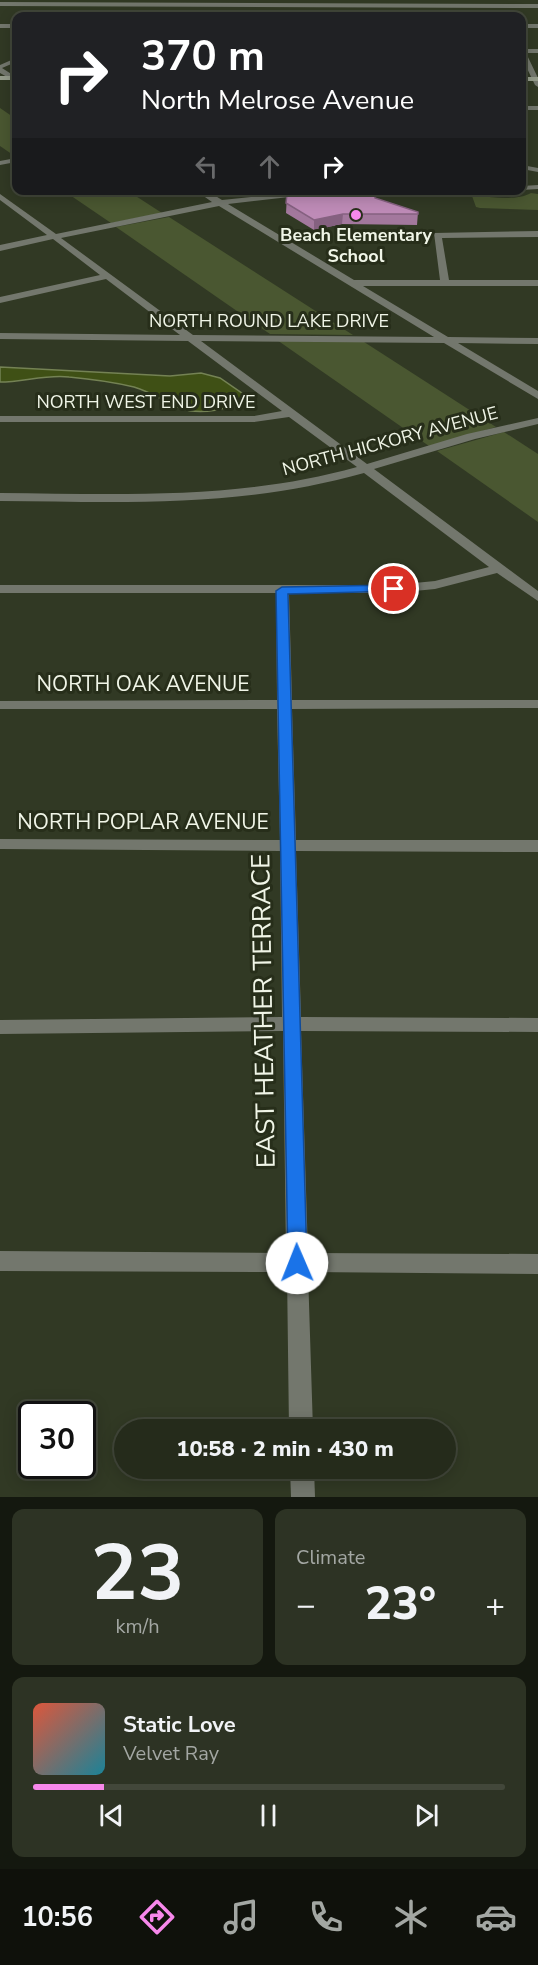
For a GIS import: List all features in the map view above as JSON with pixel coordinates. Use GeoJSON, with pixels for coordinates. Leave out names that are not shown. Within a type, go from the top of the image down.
{"type":"FeatureCollection","features":[{"type":"Feature","properties":{"kind":"street"},"geometry":{"type":"LineString","coordinates":[[0,4],[497,3],[538,6]]}},
{"type":"Feature","properties":{"kind":"street"},"geometry":{"type":"LineString","coordinates":[[526,59],[537,81]]}},
{"type":"Feature","properties":{"kind":"street"},"geometry":{"type":"LineString","coordinates":[[207,195],[538,396]]}},
{"type":"Feature","properties":{"kind":"street"},"geometry":{"type":"LineString","coordinates":[[0,248],[220,203],[293,195]]}},
{"type":"Feature","properties":{"kind":"street"},"geometry":{"type":"LineString","coordinates":[[2,200],[108,276],[538,597]]}},
{"type":"Feature","properties":{"kind":"street"},"geometry":{"type":"LineString","coordinates":[[445,283],[437,235],[538,234]]}},
{"type":"Feature","properties":{"kind":"street"},"geometry":{"type":"LineString","coordinates":[[0,300],[108,276]]}},
{"type":"Feature","properties":{"kind":"street"},"geometry":{"type":"LineString","coordinates":[[351,283],[538,283]]}},
{"type":"Feature","properties":{"kind":"street"},"geometry":{"type":"LineString","coordinates":[[429,330],[538,331]]}},
{"type":"Feature","properties":{"kind":"street","name":"NORTH ROUND LAKE DRIVE"},"geometry":{"type":"LineString","coordinates":[[0,336],[538,341]]}},
{"type":"Feature","properties":{"kind":"street","name":"NORTH WEST END DRIVE"},"geometry":{"type":"LineString","coordinates":[[0,419],[254,419],[292,413]]}},
{"type":"Feature","properties":{"kind":"street","name":"NORTH HICKORY AVENUE"},"geometry":{"type":"LineString","coordinates":[[0,497],[239,495],[296,486],[367,469],[468,438],[538,421]]}},
{"type":"Feature","properties":{"kind":"street"},"geometry":{"type":"LineString","coordinates":[[0,590],[394,589],[435,585],[500,568]]}},
{"type":"Feature","properties":{"kind":"street","name":"EAST HEATHER TERRACE"},"geometry":{"type":"LineString","coordinates":[[282,591],[301,1419]]}},
{"type":"Feature","properties":{"kind":"street","name":"NORTH OAK AVENUE"},"geometry":{"type":"LineString","coordinates":[[0,705],[538,704]]}},
{"type":"Feature","properties":{"kind":"street","name":"NORTH POPLAR AVENUE"},"geometry":{"type":"LineString","coordinates":[[0,844],[538,846]]}},
{"type":"Feature","properties":{"kind":"street"},"geometry":{"type":"LineString","coordinates":[[0,1027],[292,1024],[538,1025]]}},
{"type":"Feature","properties":{"kind":"street"},"geometry":{"type":"LineString","coordinates":[[0,1261],[538,1264]]}},
{"type":"Feature","properties":{"kind":"street"},"geometry":{"type":"LineString","coordinates":[[302,1479],[303,1497]]}},
{"type":"Feature","properties":{"kind":"shaded area"},"geometry":{"type":"Polygon","coordinates":[[[0,108],[12,116],[12,154],[0,146],[0,108]]]}},
{"type":"Feature","properties":{"kind":"shaded area"},"geometry":{"type":"Polygon","coordinates":[[[531,193],[538,194],[538,210],[480,208],[476,207],[472,196],[510,198],[531,193]]]}},
{"type":"Feature","properties":{"kind":"shaded area"},"geometry":{"type":"Polygon","coordinates":[[[70,195],[134,195],[162,213],[111,223],[70,195]]]}},
{"type":"Feature","properties":{"kind":"shaded area"},"geometry":{"type":"Polygon","coordinates":[[[169,217],[353,335],[270,334],[116,227],[169,217]]]}},
{"type":"Feature","properties":{"kind":"shaded area"},"geometry":{"type":"Polygon","coordinates":[[[277,340],[361,340],[496,427],[429,446],[277,340]]]}},
{"type":"Feature","properties":{"kind":"shaded area"},"geometry":{"type":"Polygon","coordinates":[[[0,367],[170,376],[201,373],[220,378],[246,396],[224,408],[205,411],[187,410],[134,387],[102,381],[61,376],[0,382],[0,367]]]}},
{"type":"Feature","properties":{"kind":"shaded area"},"geometry":{"type":"Polygon","coordinates":[[[504,432],[538,454],[538,522],[437,451],[504,432]]]}},
{"type":"Feature","properties":{"kind":"building"},"geometry":{"type":"Polygon","coordinates":[[[287,195],[375,195],[375,198],[418,212],[418,214],[343,214],[314,220],[286,203],[287,195]]]}},
{"type":"Feature","properties":{"kind":"place","name":"Beach Elementary School"},"geometry":{"type":"Point","coordinates":[356,215]}},
{"type":"Feature","properties":{"kind":"route"},"geometry":{"type":"LineString","coordinates":[[297,1263],[282,591],[394,589]]}}]}
